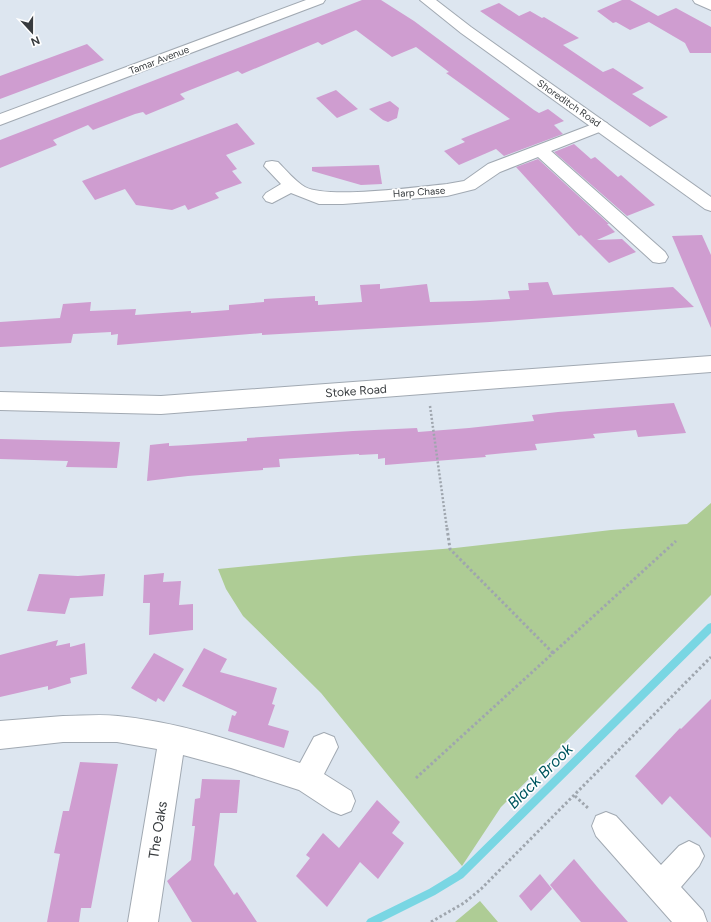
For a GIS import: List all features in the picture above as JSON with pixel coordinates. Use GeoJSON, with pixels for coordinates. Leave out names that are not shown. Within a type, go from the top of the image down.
{"type":"FeatureCollection","features":[{"type":"Feature","properties":{"kind":"street","name":"Tamar Avenue"},"geometry":{"type":"LineString","coordinates":[[0,120],[318,0]]}},
{"type":"Feature","properties":{"kind":"street","name":"Shoreditch Road"},"geometry":{"type":"LineString","coordinates":[[428,0],[466,30],[711,204]]}},
{"type":"Feature","properties":{"kind":"street"},"geometry":{"type":"LineString","coordinates":[[700,0],[711,6]]}},
{"type":"Feature","properties":{"kind":"street","name":"Harp Chase"},"geometry":{"type":"LineString","coordinates":[[272,166],[299,191],[319,198],[458,189],[477,181],[494,168],[601,126]]}},
{"type":"Feature","properties":{"kind":"street"},"geometry":{"type":"LineString","coordinates":[[540,150],[659,257]]}},
{"type":"Feature","properties":{"kind":"street"},"geometry":{"type":"LineString","coordinates":[[272,197],[292,185]]}},
{"type":"Feature","properties":{"kind":"street"},"geometry":{"type":"LineString","coordinates":[[633,233],[651,225]]}},
{"type":"Feature","properties":{"kind":"street","name":"Stoke Road"},"geometry":{"type":"LineString","coordinates":[[0,401],[161,405],[711,364]]}},
{"type":"Feature","properties":{"kind":"street"},"geometry":{"type":"LineString","coordinates":[[0,735],[63,730],[117,729],[172,738],[230,754],[306,779],[341,801]]}},
{"type":"Feature","properties":{"kind":"street","name":"The Oaks"},"geometry":{"type":"LineString","coordinates":[[143,922],[172,738]]}},
{"type":"Feature","properties":{"kind":"street"},"geometry":{"type":"LineString","coordinates":[[306,779],[324,747]]}},
{"type":"Feature","properties":{"kind":"street"},"geometry":{"type":"LineString","coordinates":[[606,826],[692,922]]}},
{"type":"Feature","properties":{"kind":"street"},"geometry":{"type":"LineString","coordinates":[[662,887],[689,856]]}},
{"type":"Feature","properties":{"kind":"path"},"geometry":{"type":"LineString","coordinates":[[428,385],[450,549],[553,653]]}},
{"type":"Feature","properties":{"kind":"path"},"geometry":{"type":"LineString","coordinates":[[416,778],[676,541]]}},
{"type":"Feature","properties":{"kind":"path"},"geometry":{"type":"LineString","coordinates":[[432,922],[464,904],[481,889],[711,657]]}},
{"type":"Feature","properties":{"kind":"green space"},"geometry":{"type":"Polygon","coordinates":[[[711,503],[711,595],[501,807],[462,866],[321,693],[243,616],[226,589],[218,569],[455,548],[611,530],[687,524],[711,503]]]}},
{"type":"Feature","properties":{"kind":"green space"},"geometry":{"type":"Polygon","coordinates":[[[480,901],[498,922],[455,922],[480,901]]]}},
{"type":"Feature","properties":{"kind":"building"},"geometry":{"type":"Polygon","coordinates":[[[362,0],[381,0],[414,21],[534,110],[539,113],[548,109],[564,121],[554,125],[563,134],[504,156],[496,149],[459,165],[444,151],[465,142],[461,139],[510,119],[446,73],[449,72],[416,47],[392,57],[356,30],[322,45],[318,42],[242,74],[238,71],[180,94],[185,99],[146,115],[143,112],[135,114],[93,130],[88,125],[53,140],[57,145],[0,168],[0,140],[362,0]]]}},
{"type":"Feature","properties":{"kind":"building"},"geometry":{"type":"Polygon","coordinates":[[[622,0],[630,0],[658,16],[676,8],[711,27],[711,53],[690,53],[685,43],[649,22],[630,30],[616,22],[613,23],[597,11],[622,0]]]}},
{"type":"Feature","properties":{"kind":"building"},"geometry":{"type":"Polygon","coordinates":[[[499,3],[519,16],[530,11],[542,18],[544,17],[579,38],[563,45],[603,72],[613,68],[644,88],[632,94],[668,117],[650,127],[480,11],[499,3]]]}},
{"type":"Feature","properties":{"kind":"building"},"geometry":{"type":"Polygon","coordinates":[[[87,44],[104,60],[0,99],[0,76],[87,44]]]}},
{"type":"Feature","properties":{"kind":"building"},"geometry":{"type":"Polygon","coordinates":[[[336,90],[358,109],[337,118],[316,98],[336,90]]]}},
{"type":"Feature","properties":{"kind":"building"},"geometry":{"type":"Polygon","coordinates":[[[390,101],[399,108],[397,118],[388,122],[369,109],[390,101]]]}},
{"type":"Feature","properties":{"kind":"building"},"geometry":{"type":"Polygon","coordinates":[[[237,123],[255,144],[226,155],[237,169],[232,171],[242,183],[215,193],[219,198],[188,210],[185,205],[172,210],[136,205],[125,189],[95,200],[82,181],[237,123]]]}},
{"type":"Feature","properties":{"kind":"building"},"geometry":{"type":"Polygon","coordinates":[[[574,144],[591,159],[595,157],[618,177],[621,175],[655,205],[627,216],[554,152],[574,144]]]}},
{"type":"Feature","properties":{"kind":"building"},"geometry":{"type":"Polygon","coordinates":[[[538,159],[609,224],[607,224],[615,232],[597,240],[622,239],[636,252],[609,263],[581,235],[579,236],[516,167],[538,159]]]}},
{"type":"Feature","properties":{"kind":"building"},"geometry":{"type":"Polygon","coordinates":[[[379,165],[382,184],[361,185],[312,171],[312,167],[379,165]]]}},
{"type":"Feature","properties":{"kind":"building"},"geometry":{"type":"Polygon","coordinates":[[[702,235],[711,255],[711,328],[672,236],[702,235]]]}},
{"type":"Feature","properties":{"kind":"building"},"geometry":{"type":"Polygon","coordinates":[[[548,282],[553,295],[673,287],[694,307],[490,322],[262,335],[262,333],[117,345],[118,334],[111,335],[111,332],[73,334],[71,343],[0,347],[0,322],[60,318],[63,304],[91,302],[90,311],[136,309],[135,315],[229,310],[229,305],[264,302],[264,299],[315,296],[315,301],[318,301],[318,305],[362,302],[360,285],[380,284],[380,289],[427,284],[430,302],[470,301],[510,299],[508,291],[529,290],[528,283],[548,282]]]}},
{"type":"Feature","properties":{"kind":"building"},"geometry":{"type":"Polygon","coordinates":[[[674,403],[686,433],[638,437],[636,430],[593,434],[595,438],[535,444],[537,450],[485,455],[486,457],[385,465],[385,458],[378,459],[378,454],[279,459],[280,467],[263,468],[263,470],[147,481],[150,445],[169,443],[169,446],[247,441],[247,438],[353,431],[417,428],[418,432],[469,428],[534,421],[532,415],[674,403]]]}},
{"type":"Feature","properties":{"kind":"building"},"geometry":{"type":"Polygon","coordinates":[[[0,439],[120,442],[117,468],[66,467],[68,461],[0,459],[0,439]]]}},
{"type":"Feature","properties":{"kind":"building"},"geometry":{"type":"Polygon","coordinates":[[[164,573],[163,582],[181,581],[179,605],[193,604],[193,630],[149,635],[150,603],[143,603],[144,575],[164,573]]]}},
{"type":"Feature","properties":{"kind":"building"},"geometry":{"type":"Polygon","coordinates":[[[39,574],[78,576],[105,574],[103,596],[70,598],[65,614],[27,611],[39,574]]]}},
{"type":"Feature","properties":{"kind":"building"},"geometry":{"type":"Polygon","coordinates":[[[58,640],[56,646],[70,643],[70,647],[85,643],[87,674],[70,678],[71,683],[48,690],[48,686],[0,697],[0,655],[58,640]]]}},
{"type":"Feature","properties":{"kind":"building"},"geometry":{"type":"Polygon","coordinates":[[[204,648],[227,659],[220,672],[277,688],[272,704],[275,705],[268,725],[289,731],[284,748],[228,731],[232,715],[235,716],[237,712],[182,686],[204,648]]]}},
{"type":"Feature","properties":{"kind":"building"},"geometry":{"type":"Polygon","coordinates":[[[154,653],[184,669],[164,702],[158,698],[156,702],[131,688],[154,653]]]}},
{"type":"Feature","properties":{"kind":"building"},"geometry":{"type":"Polygon","coordinates":[[[711,699],[711,838],[670,796],[662,805],[635,776],[680,728],[681,729],[711,699]]]}},
{"type":"Feature","properties":{"kind":"building"},"geometry":{"type":"Polygon","coordinates":[[[80,762],[118,764],[91,908],[81,908],[79,922],[47,922],[60,854],[54,853],[63,811],[69,811],[80,762]]]}},
{"type":"Feature","properties":{"kind":"building"},"geometry":{"type":"Polygon","coordinates":[[[202,779],[240,780],[237,813],[220,813],[214,865],[234,895],[237,892],[257,922],[192,922],[167,881],[191,860],[195,826],[192,826],[195,799],[200,798],[202,779]]]}},
{"type":"Feature","properties":{"kind":"building"},"geometry":{"type":"Polygon","coordinates":[[[377,800],[400,822],[392,833],[404,843],[378,879],[360,862],[327,907],[296,876],[310,858],[306,855],[323,833],[339,848],[377,800]]]}},
{"type":"Feature","properties":{"kind":"building"},"geometry":{"type":"Polygon","coordinates":[[[574,859],[628,922],[581,922],[550,885],[574,859]]]}},
{"type":"Feature","properties":{"kind":"building"},"geometry":{"type":"Polygon","coordinates":[[[540,874],[552,889],[531,911],[519,896],[540,874]]]}},
{"type":"Feature","properties":{"kind":"waterway","name":"Black Brook"},"geometry":{"type":"LineString","coordinates":[[371,922],[432,892],[460,875],[711,627]]}}]}
